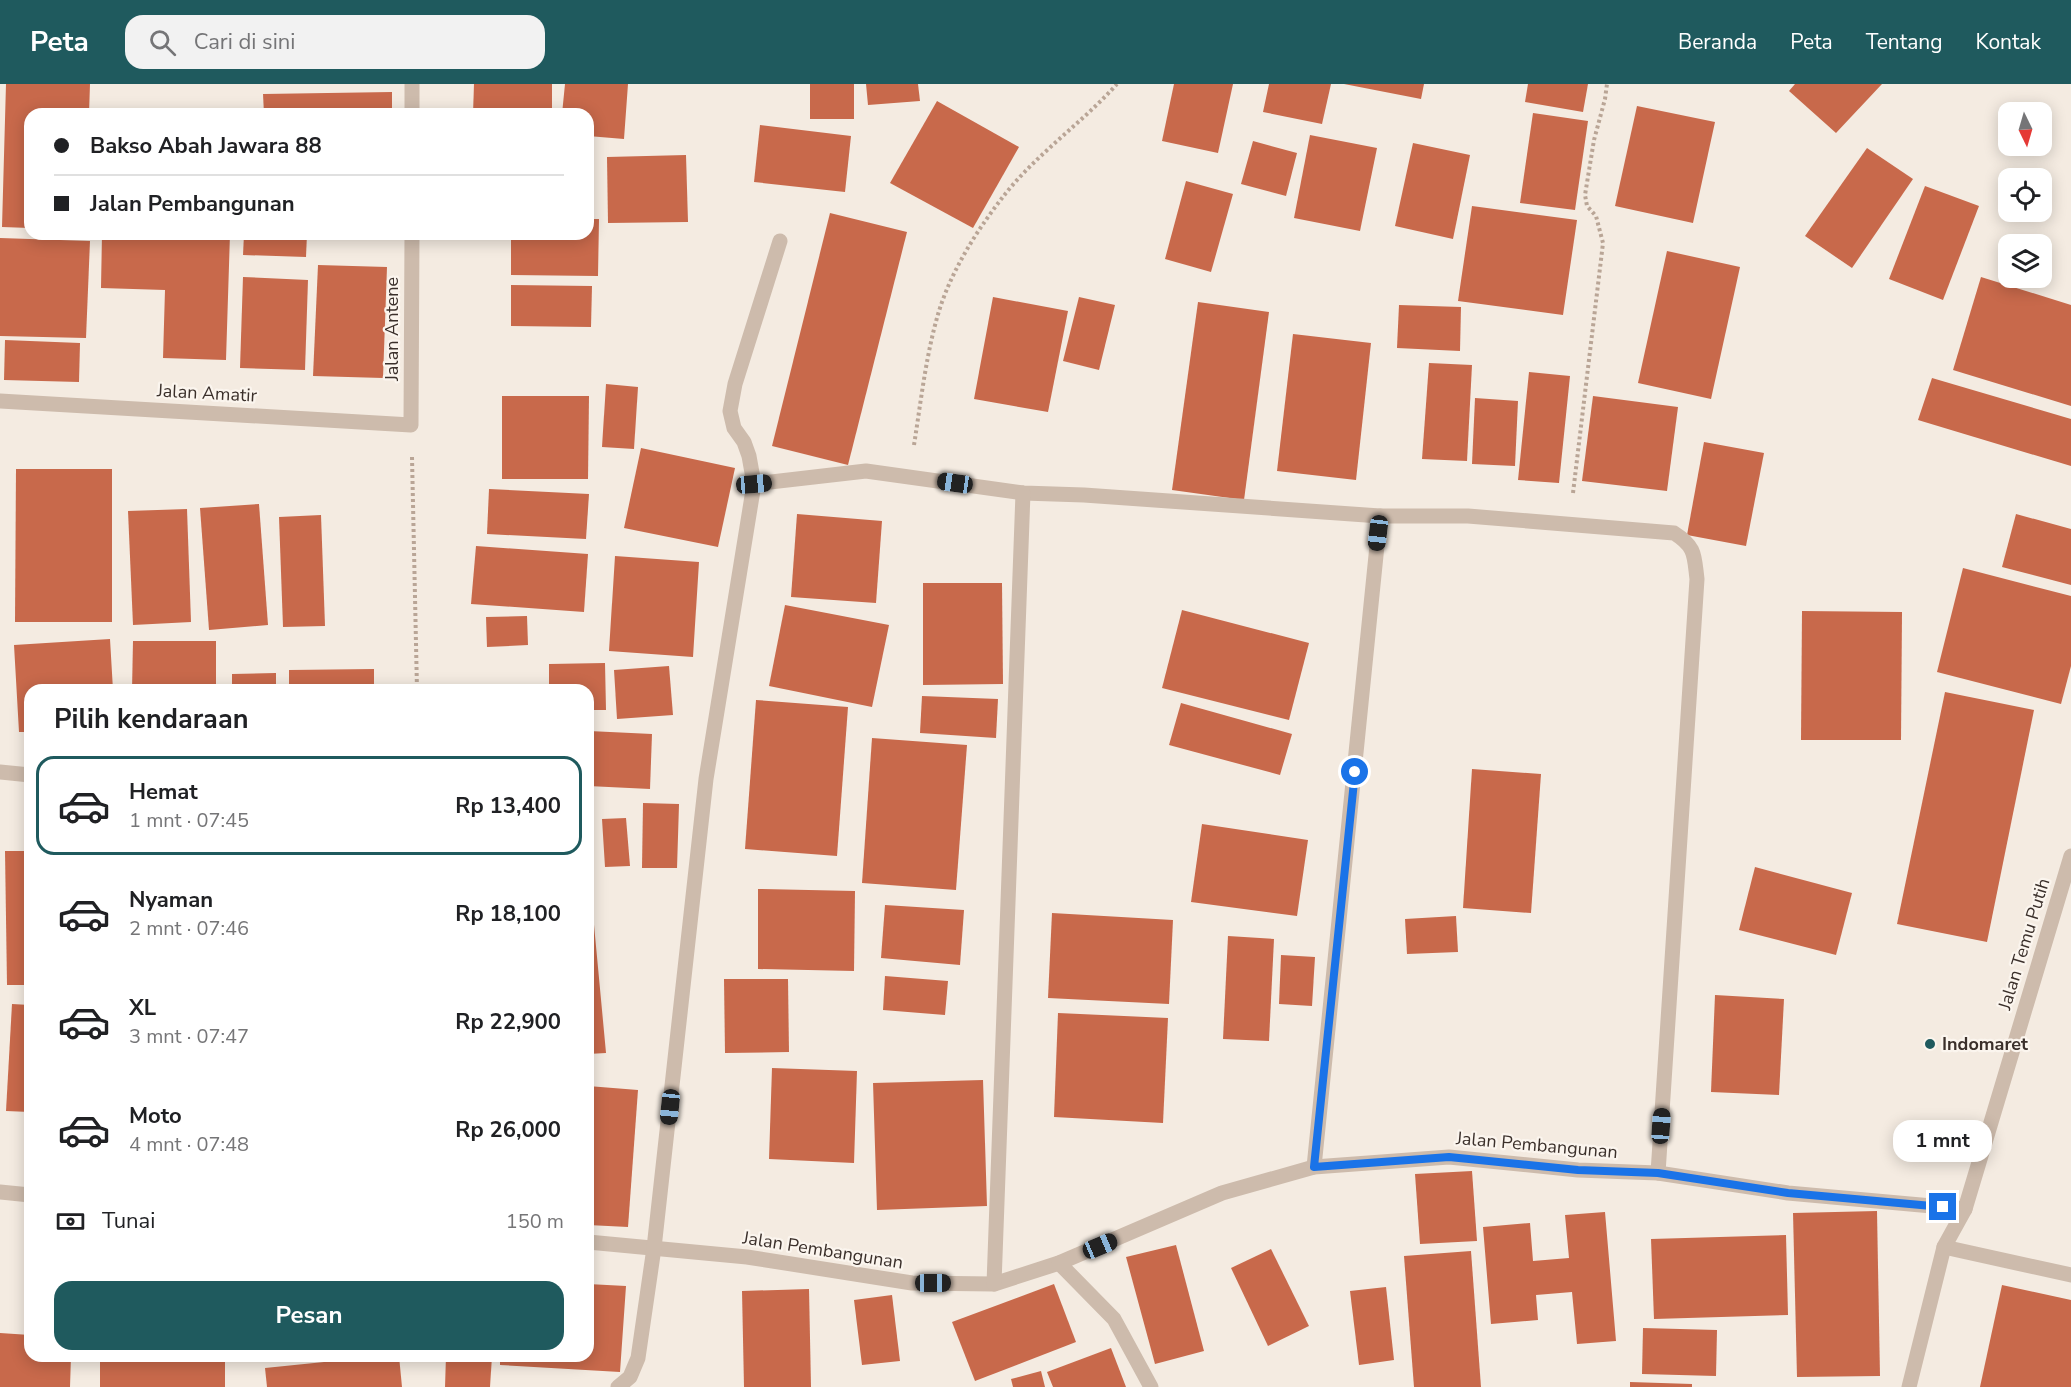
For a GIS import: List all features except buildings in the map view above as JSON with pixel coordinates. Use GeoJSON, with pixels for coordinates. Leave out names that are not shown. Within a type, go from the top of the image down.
{"type":"FeatureCollection","features":[{"type":"Feature","properties":{"kind":"street"},"geometry":{"type":"LineString","coordinates":[[412,84],[412,108]]}},
{"type":"Feature","properties":{"kind":"street","name":"Jalan Antene"},"geometry":{"type":"LineString","coordinates":[[411,425],[412,240]]}},
{"type":"Feature","properties":{"kind":"street"},"geometry":{"type":"LineString","coordinates":[[618,1387],[630,1377],[638,1358],[654,1248],[706,779],[754,484],[749,456],[744,442],[734,428],[730,411],[735,384],[780,241]]}},
{"type":"Feature","properties":{"kind":"street","name":"Jalan Amatir"},"geometry":{"type":"LineString","coordinates":[[0,401],[411,425]]}},
{"type":"Feature","properties":{"kind":"street"},"geometry":{"type":"LineString","coordinates":[[754,484],[866,471],[1023,494],[1084,495],[1380,516],[1468,516],[1674,533],[1688,542],[1695,556],[1697,579],[1658,1173]]}},
{"type":"Feature","properties":{"kind":"street"},"geometry":{"type":"LineString","coordinates":[[994,1284],[1023,494]]}},
{"type":"Feature","properties":{"kind":"street"},"geometry":{"type":"LineString","coordinates":[[1314,1167],[1380,516]]}},
{"type":"Feature","properties":{"kind":"street"},"geometry":{"type":"LineString","coordinates":[[0,772],[24,774]]}},
{"type":"Feature","properties":{"kind":"street","name":"Jalan Temu Putih"},"geometry":{"type":"LineString","coordinates":[[1909,1387],[1944,1247],[1965,1209],[2071,856]]}},
{"type":"Feature","properties":{"kind":"street","name":"Jalan Pembangunan"},"geometry":{"type":"LineString","coordinates":[[594,1243],[747,1257],[912,1283],[994,1284],[1059,1263],[1222,1193],[1314,1167],[1449,1157],[1578,1170],[1658,1173],[1788,1193],[1965,1209]]}},
{"type":"Feature","properties":{"kind":"street"},"geometry":{"type":"LineString","coordinates":[[0,1192],[24,1194]]}},
{"type":"Feature","properties":{"kind":"street"},"geometry":{"type":"LineString","coordinates":[[1944,1247],[2071,1275]]}},
{"type":"Feature","properties":{"kind":"street"},"geometry":{"type":"LineString","coordinates":[[1059,1263],[1114,1319],[1151,1387]]}},
{"type":"Feature","properties":{"kind":"path"},"geometry":{"type":"LineString","coordinates":[[909,476],[923,387],[939,312],[950,281],[974,238],[1006,193],[1036,160],[1095,108],[1117,84]]}},
{"type":"Feature","properties":{"kind":"path"},"geometry":{"type":"LineString","coordinates":[[1569,524],[1603,243],[1596,216],[1587,206],[1585,195],[1594,140],[1605,99],[1606,84]]}},
{"type":"Feature","properties":{"kind":"path"},"geometry":{"type":"LineString","coordinates":[[411,425],[417,684]]}},
{"type":"Feature","properties":{"kind":"place","name":"Indomaret"},"geometry":{"type":"Point","coordinates":[1930,1044]}},
{"type":"Feature","properties":{"kind":"route"},"geometry":{"type":"LineString","coordinates":[[1355,772],[1314,1167],[1449,1157],[1578,1170],[1658,1173],[1788,1193],[1943,1207]]}}]}
